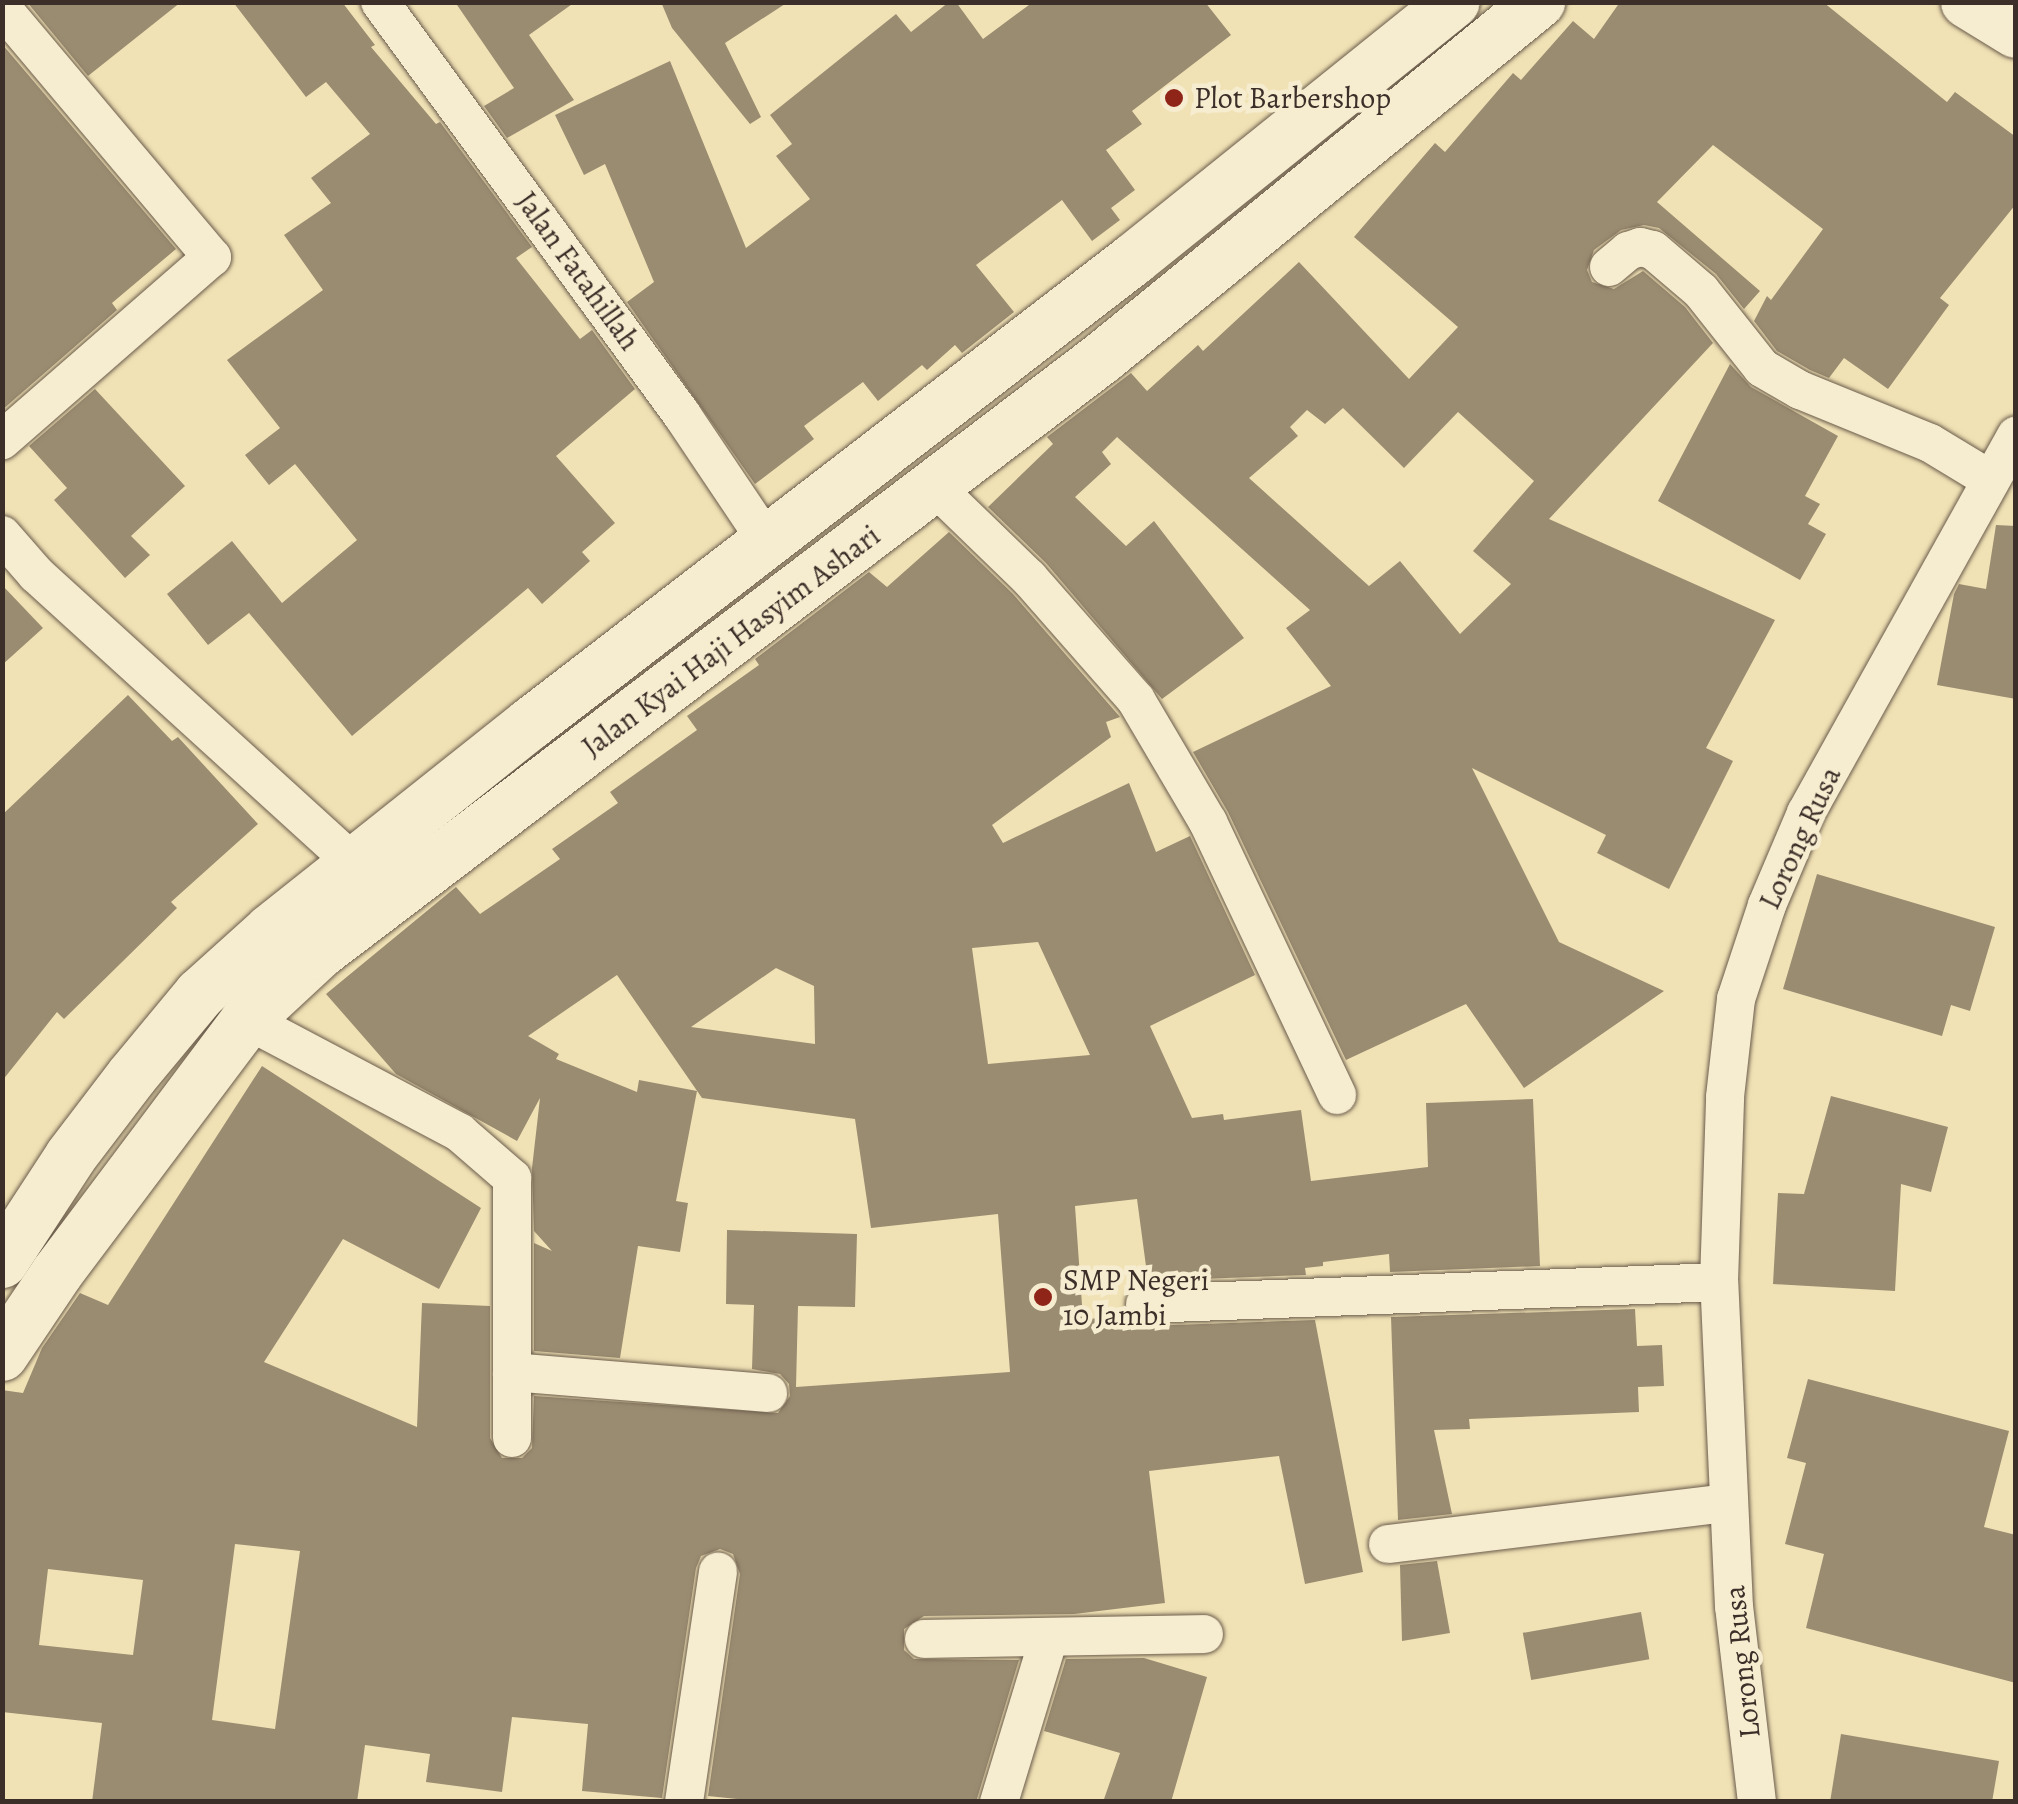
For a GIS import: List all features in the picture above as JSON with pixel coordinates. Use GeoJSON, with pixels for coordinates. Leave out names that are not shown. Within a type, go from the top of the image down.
{"type":"FeatureCollection","features":[{"type":"Feature","properties":{"kind":"street","name":"Jalan Fatahillah"},"geometry":{"type":"LineString","coordinates":[[380,2],[682,415],[768,544]]}},
{"type":"Feature","properties":{"kind":"street","name":"Jalan Kyai Haji Hasyim Ashari"},"geometry":{"type":"LineString","coordinates":[[2,1262],[71,1156],[200,994],[354,863],[1134,258],[1454,2]]}},
{"type":"Feature","properties":{"kind":"street","name":"Jalan Kyai Haji Hasyim Ashari"},"geometry":{"type":"LineString","coordinates":[[2,1355],[247,1020],[319,953],[1102,358],[1539,2]]}},
{"type":"Feature","properties":{"kind":"street"},"geometry":{"type":"LineString","coordinates":[[1967,2],[2016,32]]}},
{"type":"Feature","properties":{"kind":"street"},"geometry":{"type":"LineString","coordinates":[[2,8],[212,258],[2,440]]}},
{"type":"Feature","properties":{"kind":"street"},"geometry":{"type":"LineString","coordinates":[[1609,268],[1628,251],[1640,247],[1653,250],[1701,292],[1762,368],[1800,390],[1930,442],[1991,480]]}},
{"type":"Feature","properties":{"kind":"street","name":"Lorong Rusa"},"geometry":{"type":"LineString","coordinates":[[1757,1802],[1734,1608],[1720,1282],[1725,1098],[1736,1000],[1761,924],[1806,813],[2016,436]]}},
{"type":"Feature","properties":{"kind":"street"},"geometry":{"type":"LineString","coordinates":[[934,487],[1029,578],[1136,700],[1208,822],[1336,1096]]}},
{"type":"Feature","properties":{"kind":"street"},"geometry":{"type":"LineString","coordinates":[[2,535],[36,574],[354,863]]}},
{"type":"Feature","properties":{"kind":"street"},"geometry":{"type":"LineString","coordinates":[[247,1020],[460,1133],[512,1178],[512,1438]]}},
{"type":"Feature","properties":{"kind":"street"},"geometry":{"type":"LineString","coordinates":[[71,1156],[124,1184]]}},
{"type":"Feature","properties":{"kind":"street"},"geometry":{"type":"LineString","coordinates":[[1145,1304],[1720,1282]]}},
{"type":"Feature","properties":{"kind":"street"},"geometry":{"type":"LineString","coordinates":[[512,1372],[768,1393]]}},
{"type":"Feature","properties":{"kind":"street"},"geometry":{"type":"LineString","coordinates":[[1388,1544],[1729,1503]]}},
{"type":"Feature","properties":{"kind":"street"},"geometry":{"type":"LineString","coordinates":[[684,1802],[718,1571]]}},
{"type":"Feature","properties":{"kind":"street"},"geometry":{"type":"LineString","coordinates":[[924,1638],[1204,1634]]}},
{"type":"Feature","properties":{"kind":"street"},"geometry":{"type":"LineString","coordinates":[[999,1802],[1049,1637]]}},
{"type":"Feature","properties":{"kind":"building"},"geometry":{"type":"Polygon","coordinates":[[[27,2],[181,2],[88,76],[27,2]]]}},
{"type":"Feature","properties":{"kind":"building"},"geometry":{"type":"Polygon","coordinates":[[[233,2],[342,2],[375,45],[371,47],[436,124],[440,122],[532,247],[516,258],[580,339],[592,330],[635,389],[556,456],[615,523],[582,552],[590,561],[542,604],[528,588],[352,736],[249,613],[208,645],[167,594],[232,541],[282,603],[357,540],[295,464],[269,485],[245,455],[280,428],[227,360],[323,290],[284,235],[331,203],[311,178],[370,134],[326,82],[306,97],[233,2]]]}},
{"type":"Feature","properties":{"kind":"building"},"geometry":{"type":"Polygon","coordinates":[[[455,2],[575,2],[529,35],[574,100],[507,138],[484,106],[514,88],[455,2]]]}},
{"type":"Feature","properties":{"kind":"building"},"geometry":{"type":"Polygon","coordinates":[[[661,2],[788,2],[725,43],[761,117],[750,124],[672,28],[661,2]]]}},
{"type":"Feature","properties":{"kind":"building"},"geometry":{"type":"Polygon","coordinates":[[[949,2],[956,2],[983,39],[1033,2],[1205,2],[1231,35],[1132,111],[1142,124],[1106,150],[1135,190],[1111,208],[1120,220],[1092,241],[1062,200],[976,265],[1014,312],[962,353],[955,345],[927,370],[922,365],[878,401],[863,382],[804,426],[814,439],[755,484],[627,302],[654,282],[605,164],[584,175],[555,115],[670,61],[746,248],[810,199],[776,156],[792,144],[770,115],[896,14],[911,32],[949,2]]]}},
{"type":"Feature","properties":{"kind":"building"},"geometry":{"type":"Polygon","coordinates":[[[1620,2],[1823,2],[1947,102],[1955,92],[2016,137],[2016,204],[1940,298],[1949,305],[1888,389],[1844,358],[1829,378],[1810,370],[1777,351],[1754,321],[1767,296],[1771,300],[1823,229],[1713,145],[1657,202],[1760,291],[1744,309],[1716,274],[1659,228],[1644,225],[1621,230],[1594,250],[1587,270],[1592,282],[1614,289],[1643,271],[1685,307],[1713,343],[1549,519],[1775,620],[1706,748],[1733,761],[1669,889],[1597,853],[1606,835],[1472,768],[1559,942],[1664,991],[1524,1088],[1466,1004],[1346,1060],[1228,812],[1193,752],[1331,686],[1286,628],[1310,610],[1117,437],[1102,452],[1111,464],[1075,497],[1126,546],[1154,521],[1244,638],[1162,699],[1046,563],[988,507],[1053,444],[1047,437],[1131,373],[1147,391],[1198,345],[1203,351],[1299,262],[1409,379],[1458,327],[1354,237],[1435,143],[1445,152],[1513,73],[1521,80],[1573,21],[1594,39],[1620,2]],[[1343,408],[1325,424],[1307,410],[1290,427],[1298,436],[1249,478],[1369,586],[1400,561],[1460,634],[1511,584],[1473,551],[1534,481],[1458,412],[1404,468],[1343,408]]]}},
{"type":"Feature","properties":{"kind":"building"},"geometry":{"type":"Polygon","coordinates":[[[2,44],[176,249],[112,303],[117,310],[2,410],[2,44]]]}},
{"type":"Feature","properties":{"kind":"building"},"geometry":{"type":"Polygon","coordinates":[[[1730,364],[1751,387],[1838,436],[1805,496],[1820,504],[1808,524],[1826,534],[1800,580],[1658,501],[1730,364]]]}},
{"type":"Feature","properties":{"kind":"building"},"geometry":{"type":"Polygon","coordinates":[[[95,389],[185,486],[131,536],[150,555],[125,578],[54,500],[67,488],[29,446],[95,389]]]}},
{"type":"Feature","properties":{"kind":"building"},"geometry":{"type":"Polygon","coordinates":[[[1996,525],[2016,526],[2016,699],[1937,685],[1954,594],[1959,584],[1986,589],[1996,525]]]}},
{"type":"Feature","properties":{"kind":"building"},"geometry":{"type":"Polygon","coordinates":[[[949,532],[1013,594],[1120,717],[1106,722],[1111,737],[992,825],[1003,843],[1129,783],[1156,852],[1190,836],[1255,975],[1150,1026],[1192,1118],[1223,1114],[1224,1120],[1301,1110],[1311,1181],[1428,1167],[1426,1103],[1533,1099],[1540,1266],[1390,1272],[1389,1254],[1323,1262],[1323,1266],[1305,1268],[1306,1275],[1148,1281],[1137,1199],[1075,1206],[1083,1319],[1127,1317],[1146,1326],[1315,1320],[1363,1572],[1305,1584],[1279,1456],[1149,1471],[1165,1603],[1074,1614],[924,1616],[904,1629],[904,1650],[914,1659],[1019,1660],[976,1802],[766,1802],[708,1796],[740,1574],[733,1554],[720,1549],[701,1556],[696,1568],[662,1798],[582,1791],[588,1724],[512,1717],[502,1792],[426,1782],[430,1754],[365,1745],[357,1802],[92,1802],[102,1723],[2,1712],[2,1390],[23,1393],[42,1348],[80,1293],[108,1305],[262,1066],[481,1208],[439,1289],[343,1239],[264,1362],[417,1427],[422,1303],[490,1306],[490,1438],[502,1458],[522,1458],[532,1448],[534,1396],[778,1413],[790,1396],[789,1384],[780,1374],[752,1369],[754,1305],[726,1304],[727,1230],[857,1234],[855,1307],[798,1306],[796,1387],[1010,1372],[998,1214],[871,1228],[855,1119],[702,1098],[617,975],[528,1036],[559,1054],[556,1059],[637,1092],[639,1080],[697,1091],[676,1201],[688,1203],[680,1252],[638,1246],[620,1358],[534,1351],[534,1243],[552,1251],[534,1231],[532,1168],[540,1098],[517,1141],[396,1074],[326,994],[456,887],[480,914],[560,859],[552,849],[618,803],[610,792],[697,730],[687,716],[759,665],[755,659],[869,572],[887,587],[949,532]],[[1038,942],[972,948],[988,1064],[1090,1055],[1038,942]],[[776,968],[691,1027],[815,1044],[814,986],[776,968]],[[235,1544],[212,1720],[275,1729],[300,1551],[235,1544]],[[48,1569],[39,1645],[133,1655],[143,1580],[48,1569]]]}},
{"type":"Feature","properties":{"kind":"building"},"geometry":{"type":"Polygon","coordinates":[[[2,585],[43,628],[2,665],[2,585]]]}},
{"type":"Feature","properties":{"kind":"building"},"geometry":{"type":"Polygon","coordinates":[[[128,695],[172,741],[178,737],[258,824],[171,902],[177,908],[64,1019],[57,1012],[2,1081],[2,815],[128,695]]]}},
{"type":"Feature","properties":{"kind":"building"},"geometry":{"type":"Polygon","coordinates":[[[1817,874],[1995,927],[1970,1011],[1951,1005],[1942,1036],[1783,989],[1817,874]]]}},
{"type":"Feature","properties":{"kind":"building"},"geometry":{"type":"Polygon","coordinates":[[[1831,1096],[1948,1127],[1931,1192],[1901,1184],[1895,1291],[1773,1284],[1778,1193],[1804,1194],[1831,1096]]]}},
{"type":"Feature","properties":{"kind":"building"},"geometry":{"type":"Polygon","coordinates":[[[1635,1309],[1637,1346],[1662,1345],[1664,1386],[1638,1387],[1639,1412],[1469,1419],[1470,1429],[1434,1430],[1452,1514],[1398,1520],[1391,1317],[1635,1309]]]}},
{"type":"Feature","properties":{"kind":"building"},"geometry":{"type":"Polygon","coordinates":[[[1808,1379],[2009,1431],[1984,1527],[2016,1535],[2016,1683],[1806,1628],[1824,1554],[1785,1544],[1806,1463],[1787,1458],[1808,1379]]]}},
{"type":"Feature","properties":{"kind":"building"},"geometry":{"type":"Polygon","coordinates":[[[1437,1561],[1450,1633],[1402,1641],[1400,1565],[1437,1561]]]}},
{"type":"Feature","properties":{"kind":"building"},"geometry":{"type":"Polygon","coordinates":[[[1641,1612],[1649,1659],[1531,1680],[1523,1633],[1641,1612]]]}},
{"type":"Feature","properties":{"kind":"building"},"geometry":{"type":"Polygon","coordinates":[[[1144,1658],[1207,1677],[1171,1802],[1103,1802],[1120,1753],[1044,1731],[1066,1659],[1144,1658]]]}},
{"type":"Feature","properties":{"kind":"building"},"geometry":{"type":"Polygon","coordinates":[[[1841,1734],[1999,1761],[1992,1802],[1830,1802],[1841,1734]]]}},
{"type":"Feature","properties":{"kind":"place","name":"Plot Barbershop"},"geometry":{"type":"Point","coordinates":[1174,98]}},
{"type":"Feature","properties":{"kind":"place","name":"SMP Negeri 10 Jambi"},"geometry":{"type":"Point","coordinates":[1043,1297]}}]}
